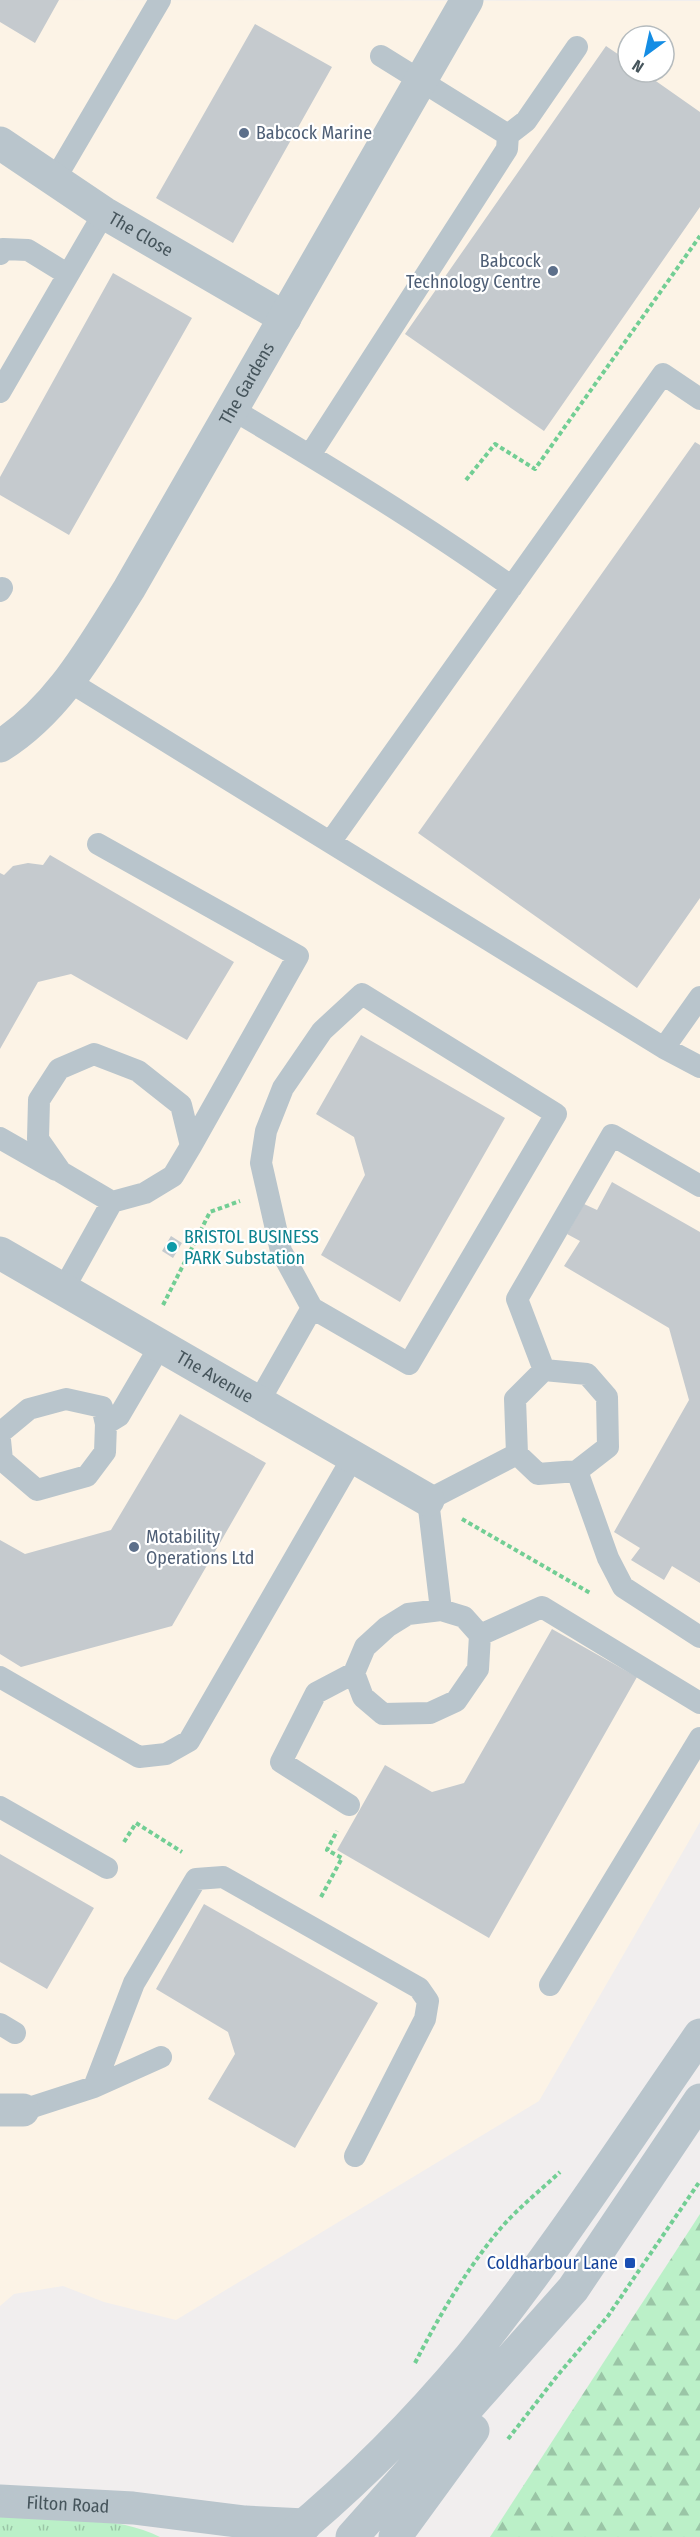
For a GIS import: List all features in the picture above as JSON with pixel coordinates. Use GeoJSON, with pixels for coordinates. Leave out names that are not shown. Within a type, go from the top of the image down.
{"type":"FeatureCollection","features":[{"type":"Feature","properties":{"kind":"street","name":"The Gardens"},"geometry":{"type":"LineString","coordinates":[[0,746],[19,734],[70,682],[129,589],[467,0]]}},
{"type":"Feature","properties":{"kind":"street","name":"The Close"},"geometry":{"type":"LineString","coordinates":[[0,143],[104,213],[285,318]]}},
{"type":"Feature","properties":{"kind":"street","name":"The Avenue"},"geometry":{"type":"LineString","coordinates":[[0,1253],[428,1500]]}},
{"type":"Feature","properties":{"kind":"street"},"geometry":{"type":"LineString","coordinates":[[298,2531],[377,2459],[469,2357],[546,2257],[700,2035]]}},
{"type":"Feature","properties":{"kind":"street"},"geometry":{"type":"LineString","coordinates":[[395,2537],[573,2289],[700,2100]]}},
{"type":"Feature","properties":{"kind":"street"},"geometry":{"type":"LineString","coordinates":[[352,2537],[573,2289]]}},
{"type":"Feature","properties":{"kind":"street","name":"Filton Road"},"geometry":{"type":"LineString","coordinates":[[0,2501],[133,2508],[298,2531]]}},
{"type":"Feature","properties":{"kind":"street","name":"Filton Road"},"geometry":{"type":"LineString","coordinates":[[133,2508],[190,2537]]}},
{"type":"Feature","properties":{"kind":"lane"},"geometry":{"type":"LineString","coordinates":[[55,179],[160,0]]}},
{"type":"Feature","properties":{"kind":"lane"},"geometry":{"type":"LineString","coordinates":[[508,135],[526,122],[577,47]]}},
{"type":"Feature","properties":{"kind":"lane"},"geometry":{"type":"LineString","coordinates":[[381,56],[508,135]]}},
{"type":"Feature","properties":{"kind":"lane"},"geometry":{"type":"LineString","coordinates":[[310,455],[507,149],[508,135]]}},
{"type":"Feature","properties":{"kind":"lane"},"geometry":{"type":"LineString","coordinates":[[0,392],[104,213]]}},
{"type":"Feature","properties":{"kind":"lane"},"geometry":{"type":"LineString","coordinates":[[0,254],[3,249],[28,250],[67,274]]}},
{"type":"Feature","properties":{"kind":"lane"},"geometry":{"type":"LineString","coordinates":[[331,841],[663,374],[700,399]]}},
{"type":"Feature","properties":{"kind":"lane"},"geometry":{"type":"LineString","coordinates":[[232,409],[444,539],[512,587]]}},
{"type":"Feature","properties":{"kind":"lane"},"geometry":{"type":"LineString","coordinates":[[70,682],[664,1048],[700,1067]]}},
{"type":"Feature","properties":{"kind":"lane"},"geometry":{"type":"LineString","coordinates":[[63,1290],[112,1202],[145,1193],[173,1176],[298,956],[98,844]]}},
{"type":"Feature","properties":{"kind":"lane"},"geometry":{"type":"LineString","coordinates":[[362,994],[556,1114],[409,1364],[312,1308],[280,1251],[261,1163],[266,1131],[282,1088],[322,1031],[362,994]]}},
{"type":"Feature","properties":{"kind":"lane"},"geometry":{"type":"LineString","coordinates":[[664,1048],[700,997]]}},
{"type":"Feature","properties":{"kind":"lane"},"geometry":{"type":"LineString","coordinates":[[61,1172],[38,1139],[39,1100],[59,1068],[94,1054],[138,1071],[181,1105],[191,1146]]}},
{"type":"Feature","properties":{"kind":"lane"},"geometry":{"type":"LineString","coordinates":[[544,1370],[517,1299],[612,1135],[700,1186]]}},
{"type":"Feature","properties":{"kind":"lane"},"geometry":{"type":"LineString","coordinates":[[0,1138],[112,1202]]}},
{"type":"Feature","properties":{"kind":"lane"},"geometry":{"type":"LineString","coordinates":[[258,1403],[312,1308]]}},
{"type":"Feature","properties":{"kind":"lane"},"geometry":{"type":"LineString","coordinates":[[106,1424],[119,1416],[153,1342]]}},
{"type":"Feature","properties":{"kind":"lane"},"geometry":{"type":"LineString","coordinates":[[544,1370],[587,1374],[608,1397],[608,1447],[577,1471],[538,1473],[517,1454],[515,1399],[544,1370]]}},
{"type":"Feature","properties":{"kind":"lane"},"geometry":{"type":"LineString","coordinates":[[0,1433],[29,1408],[66,1399],[102,1407],[106,1424],[105,1452],[87,1476],[37,1490],[1,1453]]}},
{"type":"Feature","properties":{"kind":"lane"},"geometry":{"type":"LineString","coordinates":[[441,1610],[428,1500],[517,1454]]}},
{"type":"Feature","properties":{"kind":"lane"},"geometry":{"type":"LineString","coordinates":[[0,1677],[139,1757],[166,1754],[189,1741],[353,1457]]}},
{"type":"Feature","properties":{"kind":"lane"},"geometry":{"type":"LineString","coordinates":[[577,1471],[608,1558],[623,1587],[700,1636]]}},
{"type":"Feature","properties":{"kind":"lane"},"geometry":{"type":"LineString","coordinates":[[480,1635],[542,1607],[700,1703]]}},
{"type":"Feature","properties":{"kind":"lane"},"geometry":{"type":"LineString","coordinates":[[350,1805],[280,1762],[316,1693],[354,1673],[365,1647],[387,1627],[408,1614],[441,1610],[464,1617],[480,1635],[478,1669],[456,1701],[430,1713],[383,1714],[363,1697],[354,1673]]}},
{"type":"Feature","properties":{"kind":"lane"},"geometry":{"type":"LineString","coordinates":[[550,1985],[700,1738]]}},
{"type":"Feature","properties":{"kind":"lane"},"geometry":{"type":"LineString","coordinates":[[0,1807],[107,1868]]}},
{"type":"Feature","properties":{"kind":"lane"},"geometry":{"type":"LineString","coordinates":[[94,2086],[134,1983],[196,1879],[223,1877],[419,1988],[428,2001],[425,2019],[355,2156]]}},
{"type":"Feature","properties":{"kind":"lane"},"geometry":{"type":"LineString","coordinates":[[11,2110],[94,2086],[161,2057]]}},
{"type":"Feature","properties":{"kind":"path"},"geometry":{"type":"LineString","coordinates":[[466,480],[495,444],[535,470],[700,236]]}},
{"type":"Feature","properties":{"kind":"path"},"geometry":{"type":"LineString","coordinates":[[153,1342],[210,1212],[266,1192]]}},
{"type":"Feature","properties":{"kind":"path"},"geometry":{"type":"LineString","coordinates":[[428,1500],[597,1597]]}},
{"type":"Feature","properties":{"kind":"path"},"geometry":{"type":"LineString","coordinates":[[107,1868],[136,1823],[191,1858]]}},
{"type":"Feature","properties":{"kind":"path"},"geometry":{"type":"LineString","coordinates":[[307,1924],[342,1858]]}},
{"type":"Feature","properties":{"kind":"path"},"geometry":{"type":"LineString","coordinates":[[414,2365],[435,2324],[464,2277],[499,2230],[567,2165]]}},
{"type":"Feature","properties":{"kind":"path"},"geometry":{"type":"LineString","coordinates":[[505,2442],[608,2316],[700,2181]]}},
{"type":"Feature","properties":{"kind":"shaded area"},"geometry":{"type":"Polygon","coordinates":[[[0,0],[700,1],[700,1822],[539,2101],[176,2320],[104,2302],[63,2286],[14,2294],[0,2306],[0,0]]]}},
{"type":"Feature","properties":{"kind":"green space"},"geometry":{"type":"Polygon","coordinates":[[[700,2214],[700,2537],[490,2537],[700,2214]]]}},
{"type":"Feature","properties":{"kind":"green space"},"geometry":{"type":"Polygon","coordinates":[[[0,2516],[104,2521],[143,2530],[160,2537],[0,2537],[0,2516]]]}},
{"type":"Feature","properties":{"kind":"building"},"geometry":{"type":"Polygon","coordinates":[[[0,0],[59,0],[35,43],[0,22],[0,0]]]}},
{"type":"Feature","properties":{"kind":"building","name":"Babcock Marine"},"geometry":{"type":"Polygon","coordinates":[[[255,24],[332,67],[233,243],[156,198],[255,24]]]}},
{"type":"Feature","properties":{"kind":"building","name":"Babcock Technology Centre"},"geometry":{"type":"Polygon","coordinates":[[[606,46],[616,53],[616,84],[660,84],[700,112],[700,207],[544,431],[405,334],[606,46]]]}},
{"type":"Feature","properties":{"kind":"building"},"geometry":{"type":"Polygon","coordinates":[[[113,273],[192,318],[69,535],[0,495],[0,477],[113,273]]]}},
{"type":"Feature","properties":{"kind":"building"},"geometry":{"type":"Polygon","coordinates":[[[695,442],[700,445],[700,898],[637,988],[418,833],[695,442]]]}},
{"type":"Feature","properties":{"kind":"building"},"geometry":{"type":"Polygon","coordinates":[[[50,855],[234,962],[187,1040],[71,974],[38,982],[0,1049],[0,873],[4,875],[13,866],[28,863],[43,865],[50,855]]]}},
{"type":"Feature","properties":{"kind":"building"},"geometry":{"type":"Polygon","coordinates":[[[361,1035],[505,1118],[400,1302],[321,1255],[365,1175],[354,1137],[316,1114],[361,1035]]]}},
{"type":"Feature","properties":{"kind":"building"},"geometry":{"type":"Polygon","coordinates":[[[612,1182],[700,1232],[700,1583],[672,1566],[664,1580],[631,1560],[640,1548],[614,1532],[689,1400],[669,1328],[564,1266],[580,1241],[567,1234],[584,1204],[597,1210],[612,1182]]]}},
{"type":"Feature","properties":{"kind":"building","name":"BRISTOL BUSINESS PARK Substation"},"geometry":{"type":"Polygon","coordinates":[[[171,1236],[182,1243],[173,1258],[162,1251],[171,1236]]]}},
{"type":"Feature","properties":{"kind":"building","name":"Motability Operations Ltd"},"geometry":{"type":"Polygon","coordinates":[[[180,1414],[266,1463],[172,1626],[21,1667],[0,1654],[0,1540],[25,1554],[111,1530],[180,1414]]]}},
{"type":"Feature","properties":{"kind":"building"},"geometry":{"type":"Polygon","coordinates":[[[552,1629],[637,1677],[489,1938],[337,1850],[385,1765],[432,1792],[464,1783],[552,1629]]]}},
{"type":"Feature","properties":{"kind":"building"},"geometry":{"type":"Polygon","coordinates":[[[0,1854],[94,1908],[47,1989],[0,1962],[0,1854]]]}},
{"type":"Feature","properties":{"kind":"building"},"geometry":{"type":"Polygon","coordinates":[[[204,1904],[378,2003],[295,2148],[208,2099],[235,2054],[228,2032],[156,1989],[204,1904]]]}},
{"type":"Feature","properties":{"kind":"place","name":"Babcock Marine"},"geometry":{"type":"Point","coordinates":[244,133]}},
{"type":"Feature","properties":{"kind":"place","name":"Babcock Technology Centre"},"geometry":{"type":"Point","coordinates":[553,271]}},
{"type":"Feature","properties":{"kind":"place","name":"BRISTOL BUSINESS PARK Substation"},"geometry":{"type":"Point","coordinates":[172,1247]}},
{"type":"Feature","properties":{"kind":"place","name":"Motability Operations Ltd"},"geometry":{"type":"Point","coordinates":[134,1547]}},
{"type":"Feature","properties":{"kind":"place","name":"Coldharbour Lane"},"geometry":{"type":"Point","coordinates":[630,2263]}}]}
